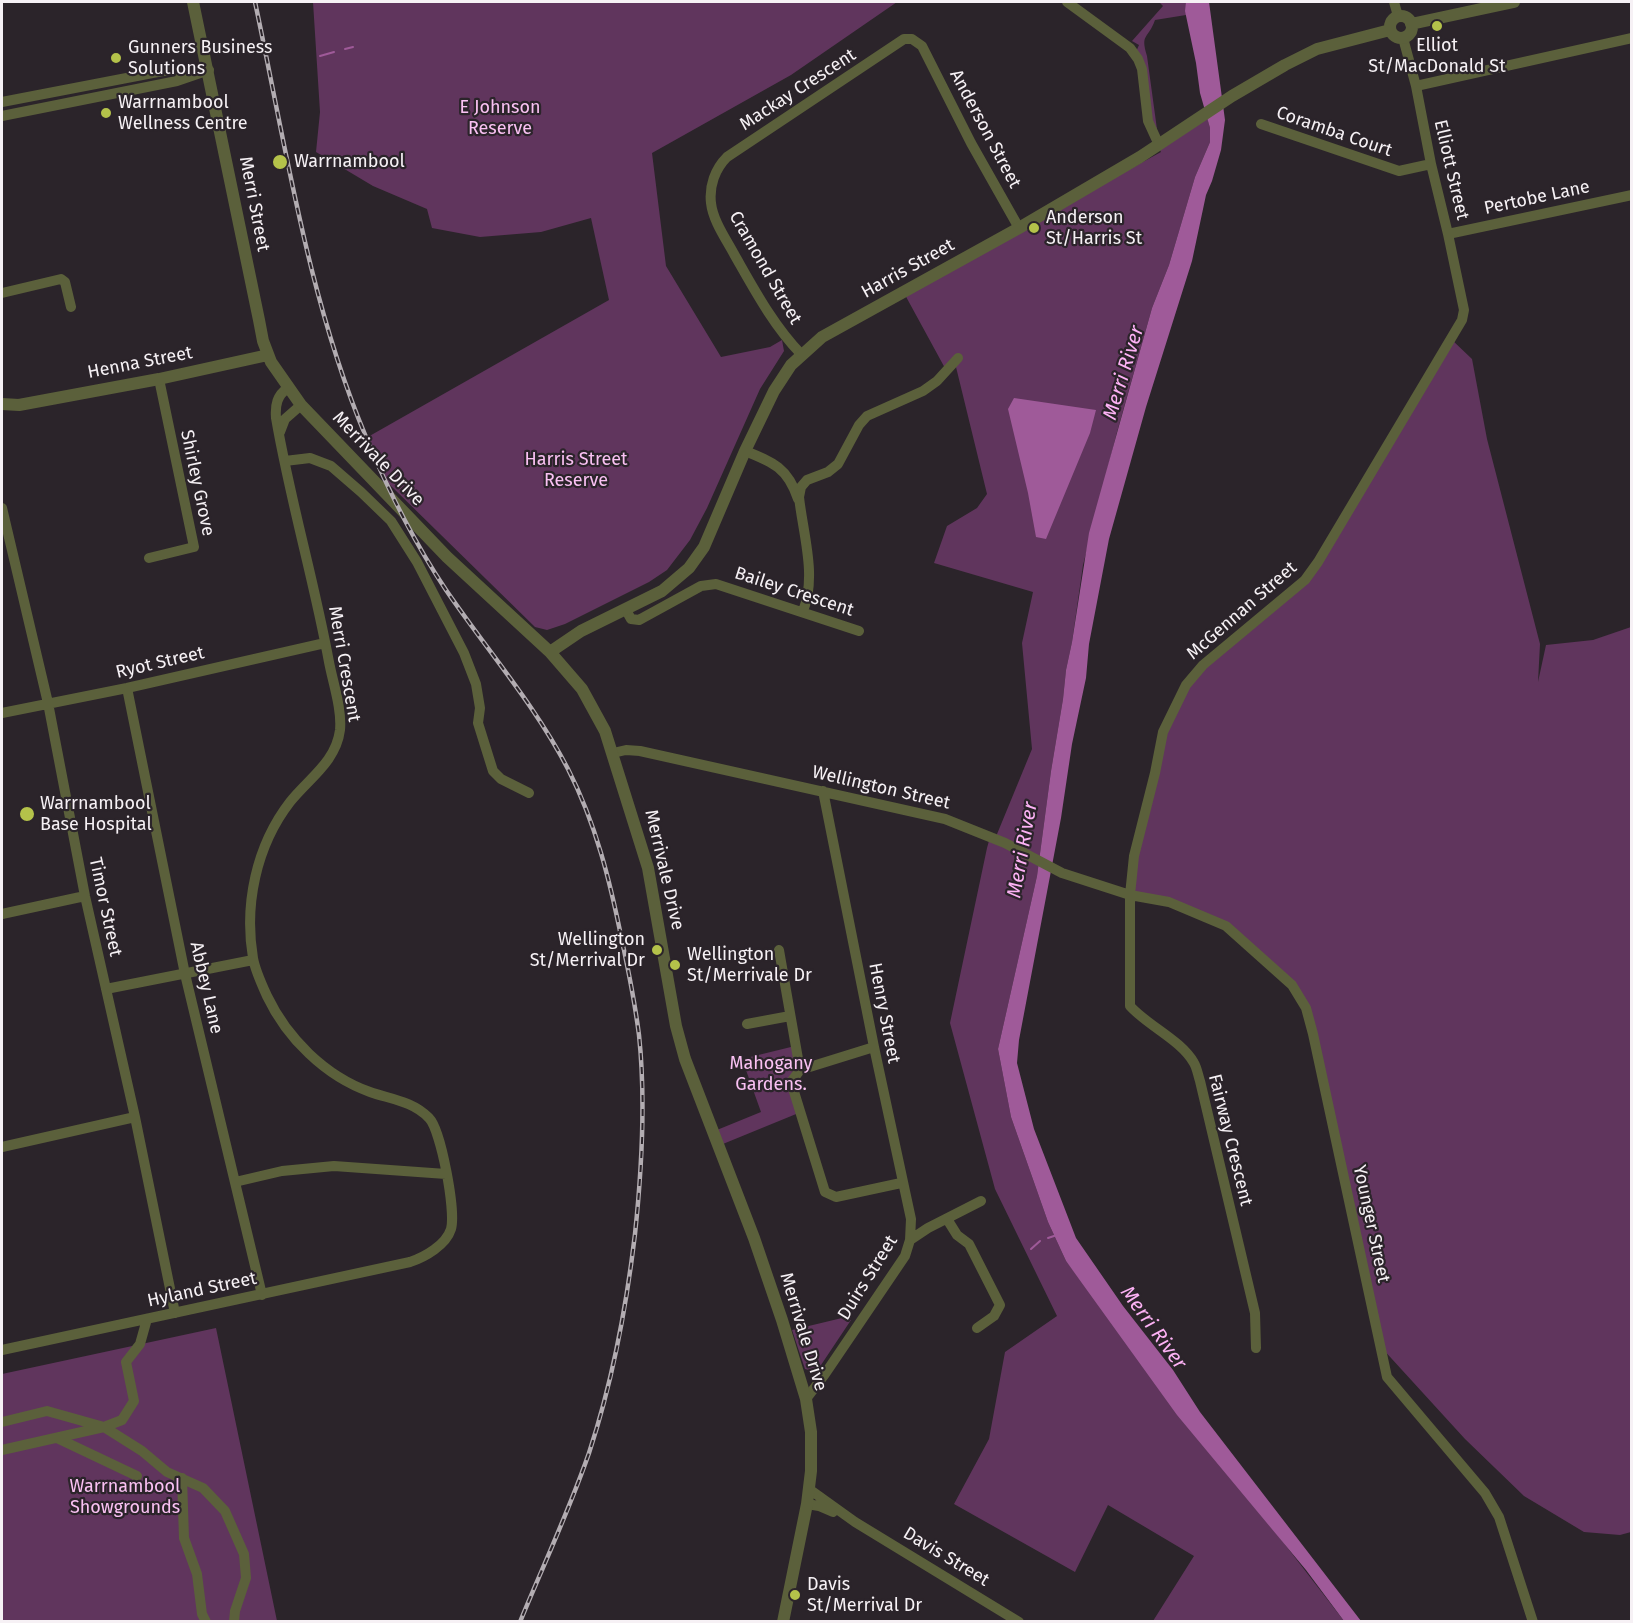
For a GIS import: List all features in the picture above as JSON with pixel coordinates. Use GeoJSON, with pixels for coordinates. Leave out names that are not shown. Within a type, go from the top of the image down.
{"type":"FeatureCollection","features":[{"type":"Feature","properties":{"kind":"street","name":"Merri Street"},"geometry":{"type":"LineString","coordinates":[[194,2],[268,355],[278,374],[301,405]]}},
{"type":"Feature","properties":{"kind":"street"},"geometry":{"type":"LineString","coordinates":[[1394,2],[1398,16]]}},
{"type":"Feature","properties":{"kind":"street"},"geometry":{"type":"LineString","coordinates":[[1412,24],[1514,2]]}},
{"type":"Feature","properties":{"kind":"street"},"geometry":{"type":"LineString","coordinates":[[1074,4],[1130,48],[1138,59],[1143,69],[1150,130],[1159,145]]}},
{"type":"Feature","properties":{"kind":"street"},"geometry":{"type":"LineString","coordinates":[[1398,16],[1404,16],[1412,24],[1411,31],[1403,38],[1396,37],[1390,30],[1392,20],[1398,16]]}},
{"type":"Feature","properties":{"kind":"street","name":"Harris Street"},"geometry":{"type":"LineString","coordinates":[[550,652],[581,631],[626,610],[673,583],[697,558],[774,391],[801,354],[833,331],[1019,228],[1159,145],[1195,120],[1285,65],[1317,49],[1390,30]]}},
{"type":"Feature","properties":{"kind":"street","name":"Elliott Street"},"geometry":{"type":"LineString","coordinates":[[1403,38],[1416,86],[1464,310]]}},
{"type":"Feature","properties":{"kind":"street"},"geometry":{"type":"LineString","coordinates":[[1416,86],[1632,38]]}},
{"type":"Feature","properties":{"kind":"street","name":"Mackay Crescent"},"geometry":{"type":"LineString","coordinates":[[711,194],[715,174],[727,157],[904,39],[912,39],[922,46]]}},
{"type":"Feature","properties":{"kind":"street","name":"Anderson Street"},"geometry":{"type":"LineString","coordinates":[[922,46],[1019,228]]}},
{"type":"Feature","properties":{"kind":"street"},"geometry":{"type":"LineString","coordinates":[[2,102],[163,71],[209,70]]}},
{"type":"Feature","properties":{"kind":"street"},"geometry":{"type":"LineString","coordinates":[[2,116],[177,81],[209,70]]}},
{"type":"Feature","properties":{"kind":"street","name":"Coramba Court"},"geometry":{"type":"LineString","coordinates":[[1261,124],[1399,171],[1431,164]]}},
{"type":"Feature","properties":{"kind":"street","name":"Cramond Street"},"geometry":{"type":"LineString","coordinates":[[711,194],[714,215],[729,244],[777,325],[801,354]]}},
{"type":"Feature","properties":{"kind":"street","name":"Pertobe Lane"},"geometry":{"type":"LineString","coordinates":[[1448,234],[1632,195]]}},
{"type":"Feature","properties":{"kind":"street"},"geometry":{"type":"LineString","coordinates":[[2,293],[61,279],[65,282],[71,307]]}},
{"type":"Feature","properties":{"kind":"street","name":"McGennan Street"},"geometry":{"type":"LineString","coordinates":[[1130,895],[1134,856],[1163,732],[1186,685],[1203,665],[1305,580],[1455,333],[1464,310]]}},
{"type":"Feature","properties":{"kind":"street","name":"Henna Street"},"geometry":{"type":"LineString","coordinates":[[2,404],[19,405],[159,379],[268,355]]}},
{"type":"Feature","properties":{"kind":"street"},"geometry":{"type":"LineString","coordinates":[[803,611],[808,595],[809,576],[800,505],[801,487],[807,480],[828,472],[838,464],[859,425],[867,416],[923,391],[937,381],[958,358]]}},
{"type":"Feature","properties":{"kind":"street","name":"Shirley Grove"},"geometry":{"type":"LineString","coordinates":[[148,558],[194,547],[159,379]]}},
{"type":"Feature","properties":{"kind":"street","name":"Merri Crescent"},"geometry":{"type":"LineString","coordinates":[[288,388],[280,395],[275,409],[326,643],[340,725],[338,741],[330,758],[290,802],[272,830],[266,845],[253,885],[251,903],[253,960],[267,996],[280,1019],[310,1055],[334,1074],[353,1085],[400,1101],[419,1110],[430,1119],[439,1141],[451,1195],[451,1229],[442,1243],[420,1259],[410,1262]]}},
{"type":"Feature","properties":{"kind":"street","name":"Henna Street"},"geometry":{"type":"LineString","coordinates":[[2,414],[19,405]]}},
{"type":"Feature","properties":{"kind":"street"},"geometry":{"type":"LineString","coordinates":[[280,438],[282,423],[301,405]]}},
{"type":"Feature","properties":{"kind":"street","name":"Merrivale Drive"},"geometry":{"type":"LineString","coordinates":[[301,405],[447,557],[550,652],[570,674],[589,700],[614,753],[648,868],[676,1026],[685,1059],[754,1238],[786,1330],[806,1399],[812,1445],[809,1489],[783,1622]]}},
{"type":"Feature","properties":{"kind":"street"},"geometry":{"type":"LineString","coordinates":[[745,451],[795,475],[814,477]]}},
{"type":"Feature","properties":{"kind":"street"},"geometry":{"type":"LineString","coordinates":[[285,461],[310,458],[331,466],[373,504],[400,534],[433,591],[464,653],[476,684],[480,708],[478,723],[493,771],[501,779],[529,793]]}},
{"type":"Feature","properties":{"kind":"street"},"geometry":{"type":"LineString","coordinates":[[772,462],[793,484],[800,505]]}},
{"type":"Feature","properties":{"kind":"street","name":"Timor Street"},"geometry":{"type":"LineString","coordinates":[[2,508],[48,704],[85,896],[135,1117],[175,1313]]}},
{"type":"Feature","properties":{"kind":"street","name":"Bailey Crescent"},"geometry":{"type":"LineString","coordinates":[[626,610],[631,619],[639,620],[701,586],[712,584],[803,611],[859,631]]}},
{"type":"Feature","properties":{"kind":"street","name":"Ryot Street"},"geometry":{"type":"LineString","coordinates":[[2,713],[127,688],[326,643]]}},
{"type":"Feature","properties":{"kind":"street","name":"Abbey Lane"},"geometry":{"type":"LineString","coordinates":[[127,688],[185,974],[262,1295]]}},
{"type":"Feature","properties":{"kind":"street","name":"Wellington Street"},"geometry":{"type":"LineString","coordinates":[[614,753],[626,750],[640,751],[945,819],[1005,843],[1062,873],[1130,895]]}},
{"type":"Feature","properties":{"kind":"street","name":"Henry Street"},"geometry":{"type":"LineString","coordinates":[[824,791],[910,1219],[910,1240]]}},
{"type":"Feature","properties":{"kind":"street","name":"Fairway Crescent"},"geometry":{"type":"LineString","coordinates":[[1130,895],[1130,1006],[1141,1018],[1184,1050],[1194,1064],[1203,1092],[1255,1313],[1256,1348]]}},
{"type":"Feature","properties":{"kind":"street","name":"Younger Street"},"geometry":{"type":"LineString","coordinates":[[1130,895],[1169,902],[1226,926],[1292,986],[1306,1008],[1387,1377],[1485,1493],[1499,1517],[1533,1622]]}},
{"type":"Feature","properties":{"kind":"street"},"geometry":{"type":"LineString","coordinates":[[2,914],[85,896]]}},
{"type":"Feature","properties":{"kind":"street"},"geometry":{"type":"LineString","coordinates":[[779,950],[800,1070]]}},
{"type":"Feature","properties":{"kind":"street"},"geometry":{"type":"LineString","coordinates":[[106,989],[253,960]]}},
{"type":"Feature","properties":{"kind":"street"},"geometry":{"type":"LineString","coordinates":[[747,1024],[790,1016]]}},
{"type":"Feature","properties":{"kind":"street"},"geometry":{"type":"LineString","coordinates":[[874,1047],[800,1070],[791,1082],[825,1192],[836,1197],[902,1183]]}},
{"type":"Feature","properties":{"kind":"street"},"geometry":{"type":"LineString","coordinates":[[2,1147],[135,1117]]}},
{"type":"Feature","properties":{"kind":"street"},"geometry":{"type":"LineString","coordinates":[[235,1182],[282,1171],[334,1166],[446,1174]]}},
{"type":"Feature","properties":{"kind":"street","name":"Duirs Street"},"geometry":{"type":"LineString","coordinates":[[806,1399],[905,1256],[910,1240],[981,1201]]}},
{"type":"Feature","properties":{"kind":"street"},"geometry":{"type":"LineString","coordinates":[[947,1219],[957,1235],[969,1244],[1000,1305],[994,1316],[977,1328]]}},
{"type":"Feature","properties":{"kind":"street","name":"Hyland Street"},"geometry":{"type":"LineString","coordinates":[[2,1350],[410,1262]]}},
{"type":"Feature","properties":{"kind":"street"},"geometry":{"type":"LineString","coordinates":[[2,1450],[104,1427],[123,1420],[134,1401],[126,1362],[140,1344],[147,1319]]}},
{"type":"Feature","properties":{"kind":"street"},"geometry":{"type":"LineString","coordinates":[[2,1422],[47,1411],[104,1427],[142,1451],[167,1472],[203,1488],[225,1511],[244,1554],[246,1578],[234,1622]]}},
{"type":"Feature","properties":{"kind":"street"},"geometry":{"type":"LineString","coordinates":[[59,1438],[136,1476]]}},
{"type":"Feature","properties":{"kind":"street"},"geometry":{"type":"LineString","coordinates":[[182,1478],[184,1538],[197,1574],[202,1614],[206,1622]]}},
{"type":"Feature","properties":{"kind":"street","name":"Davis Street"},"geometry":{"type":"LineString","coordinates":[[809,1489],[855,1522],[1019,1622]]}},
{"type":"Feature","properties":{"kind":"street","name":"Davis Street"},"geometry":{"type":"LineString","coordinates":[[807,1504],[819,1506],[855,1522]]}},
{"type":"Feature","properties":{"kind":"green space"},"geometry":{"type":"Polygon","coordinates":[[[313,2],[897,2],[791,75],[652,153],[666,266],[721,357],[770,347],[782,340],[784,351],[760,389],[707,508],[690,540],[667,570],[649,582],[565,624],[547,630],[535,627],[390,485],[366,438],[609,300],[591,218],[541,232],[480,237],[432,228],[427,209],[373,186],[316,152],[320,112],[313,2]]]}},
{"type":"Feature","properties":{"kind":"green space"},"geometry":{"type":"Polygon","coordinates":[[[1159,2],[1186,2],[1186,15],[1155,20],[1144,43],[1159,144],[1206,113],[1210,128],[1210,142],[1195,177],[1169,265],[1152,308],[1083,565],[1037,876],[998,1049],[1011,1117],[1048,1222],[1066,1261],[1344,1621],[1153,1621],[1194,1556],[1108,1505],[1075,1572],[954,1504],[989,1439],[1005,1352],[1057,1316],[995,1189],[950,1023],[990,837],[995,839],[1032,749],[1022,643],[1033,592],[934,563],[947,526],[977,508],[987,494],[956,367],[946,370],[904,293],[1161,152],[1150,130],[1135,54],[1139,45],[1132,41],[1163,6],[1159,2]]]}},
{"type":"Feature","properties":{"kind":"green space"},"geometry":{"type":"Polygon","coordinates":[[[1451,339],[1472,359],[1487,439],[1540,644],[1538,682],[1546,645],[1593,640],[1631,627],[1631,1532],[1620,1535],[1584,1532],[1524,1496],[1465,1439],[1381,1347],[1313,1034],[1292,985],[1226,926],[1169,902],[1130,895],[1163,732],[1186,685],[1305,580],[1451,339]]]}},
{"type":"Feature","properties":{"kind":"green space","name":"Mahogany Gardens."},"geometry":{"type":"Polygon","coordinates":[[[795,1046],[800,1070],[791,1082],[801,1112],[718,1146],[712,1132],[761,1112],[742,1059],[795,1046]]]}},
{"type":"Feature","properties":{"kind":"green space"},"geometry":{"type":"Polygon","coordinates":[[[842,1318],[851,1320],[819,1368],[816,1372],[805,1369],[792,1330],[842,1318]]]}},
{"type":"Feature","properties":{"kind":"green space","name":"Warrnambool Showgrounds"},"geometry":{"type":"Polygon","coordinates":[[[216,1328],[277,1621],[2,1621],[2,1374],[216,1328]]]}},
{"type":"Feature","properties":{"kind":"shaded area"},"geometry":{"type":"Polygon","coordinates":[[[1186,2],[1209,2],[1225,120],[1221,150],[1206,195],[1192,261],[1146,407],[1109,539],[1089,644],[1086,678],[1072,744],[1061,818],[1019,1040],[1017,1063],[1034,1129],[1076,1238],[1123,1306],[1173,1370],[1200,1412],[1361,1621],[1344,1621],[1306,1570],[1177,1415],[1066,1261],[1048,1222],[1011,1117],[998,1049],[1037,876],[1066,670],[1089,533],[1152,308],[1169,265],[1195,177],[1210,142],[1210,128],[1200,93],[1185,11],[1186,2]]]}},
{"type":"Feature","properties":{"kind":"shaded area"},"geometry":{"type":"Polygon","coordinates":[[[1014,398],[1096,410],[1090,433],[1046,539],[1036,537],[1008,409],[1014,398]]]}},
{"type":"Feature","properties":{"kind":"waterway"},"geometry":{"type":"LineString","coordinates":[[345,49],[353,47]]}},
{"type":"Feature","properties":{"kind":"waterway"},"geometry":{"type":"LineString","coordinates":[[320,56],[334,52]]}},
{"type":"Feature","properties":{"kind":"waterway"},"geometry":{"type":"LineString","coordinates":[[1048,1238],[1057,1235]]}},
{"type":"Feature","properties":{"kind":"waterway"},"geometry":{"type":"LineString","coordinates":[[1031,1249],[1040,1241]]}},
{"type":"Feature","properties":{"kind":"railway"},"geometry":{"type":"LineString","coordinates":[[255,2],[300,222],[346,385],[383,477],[423,553],[446,590],[541,722],[578,790],[607,875],[636,1012],[642,1085],[640,1184],[623,1317],[612,1372],[589,1453],[520,1622]]}},
{"type":"Feature","properties":{"kind":"place","name":"Elliot St/MacDonald St"},"geometry":{"type":"Point","coordinates":[1437,26]}},
{"type":"Feature","properties":{"kind":"place","name":"Gunners Business Solutions"},"geometry":{"type":"Point","coordinates":[116,58]}},
{"type":"Feature","properties":{"kind":"place","name":"Warrnambool Wellness Centre"},"geometry":{"type":"Point","coordinates":[106,113]}},
{"type":"Feature","properties":{"kind":"place","name":"Warrnambool"},"geometry":{"type":"Point","coordinates":[280,162]}},
{"type":"Feature","properties":{"kind":"place","name":"Anderson St/Harris St"},"geometry":{"type":"Point","coordinates":[1034,228]}},
{"type":"Feature","properties":{"kind":"place","name":"Warrnambool Base Hospital"},"geometry":{"type":"Point","coordinates":[27,814]}},
{"type":"Feature","properties":{"kind":"place","name":"Wellington St/Merrival Dr"},"geometry":{"type":"Point","coordinates":[657,950]}},
{"type":"Feature","properties":{"kind":"place","name":"Wellington St/Merrivale Dr"},"geometry":{"type":"Point","coordinates":[675,965]}},
{"type":"Feature","properties":{"kind":"place","name":"Davis St/Merrival Dr"},"geometry":{"type":"Point","coordinates":[795,1595]}},
{"type":"Feature","properties":{"kind":"park label","name":"E Johnson Reserve"},"geometry":{"type":"Point","coordinates":[500,118]}},
{"type":"Feature","properties":{"kind":"park label","name":"Harris Street Reserve"},"geometry":{"type":"Point","coordinates":[576,470]}},
{"type":"Feature","properties":{"kind":"water label","name":"Merri River"},"geometry":{"type":"Point","coordinates":[1124,373]}},
{"type":"Feature","properties":{"kind":"water label","name":"Merri River"},"geometry":{"type":"Point","coordinates":[1023,850]}},
{"type":"Feature","properties":{"kind":"water label","name":"Merri River"},"geometry":{"type":"Point","coordinates":[1153,1328]}}]}
